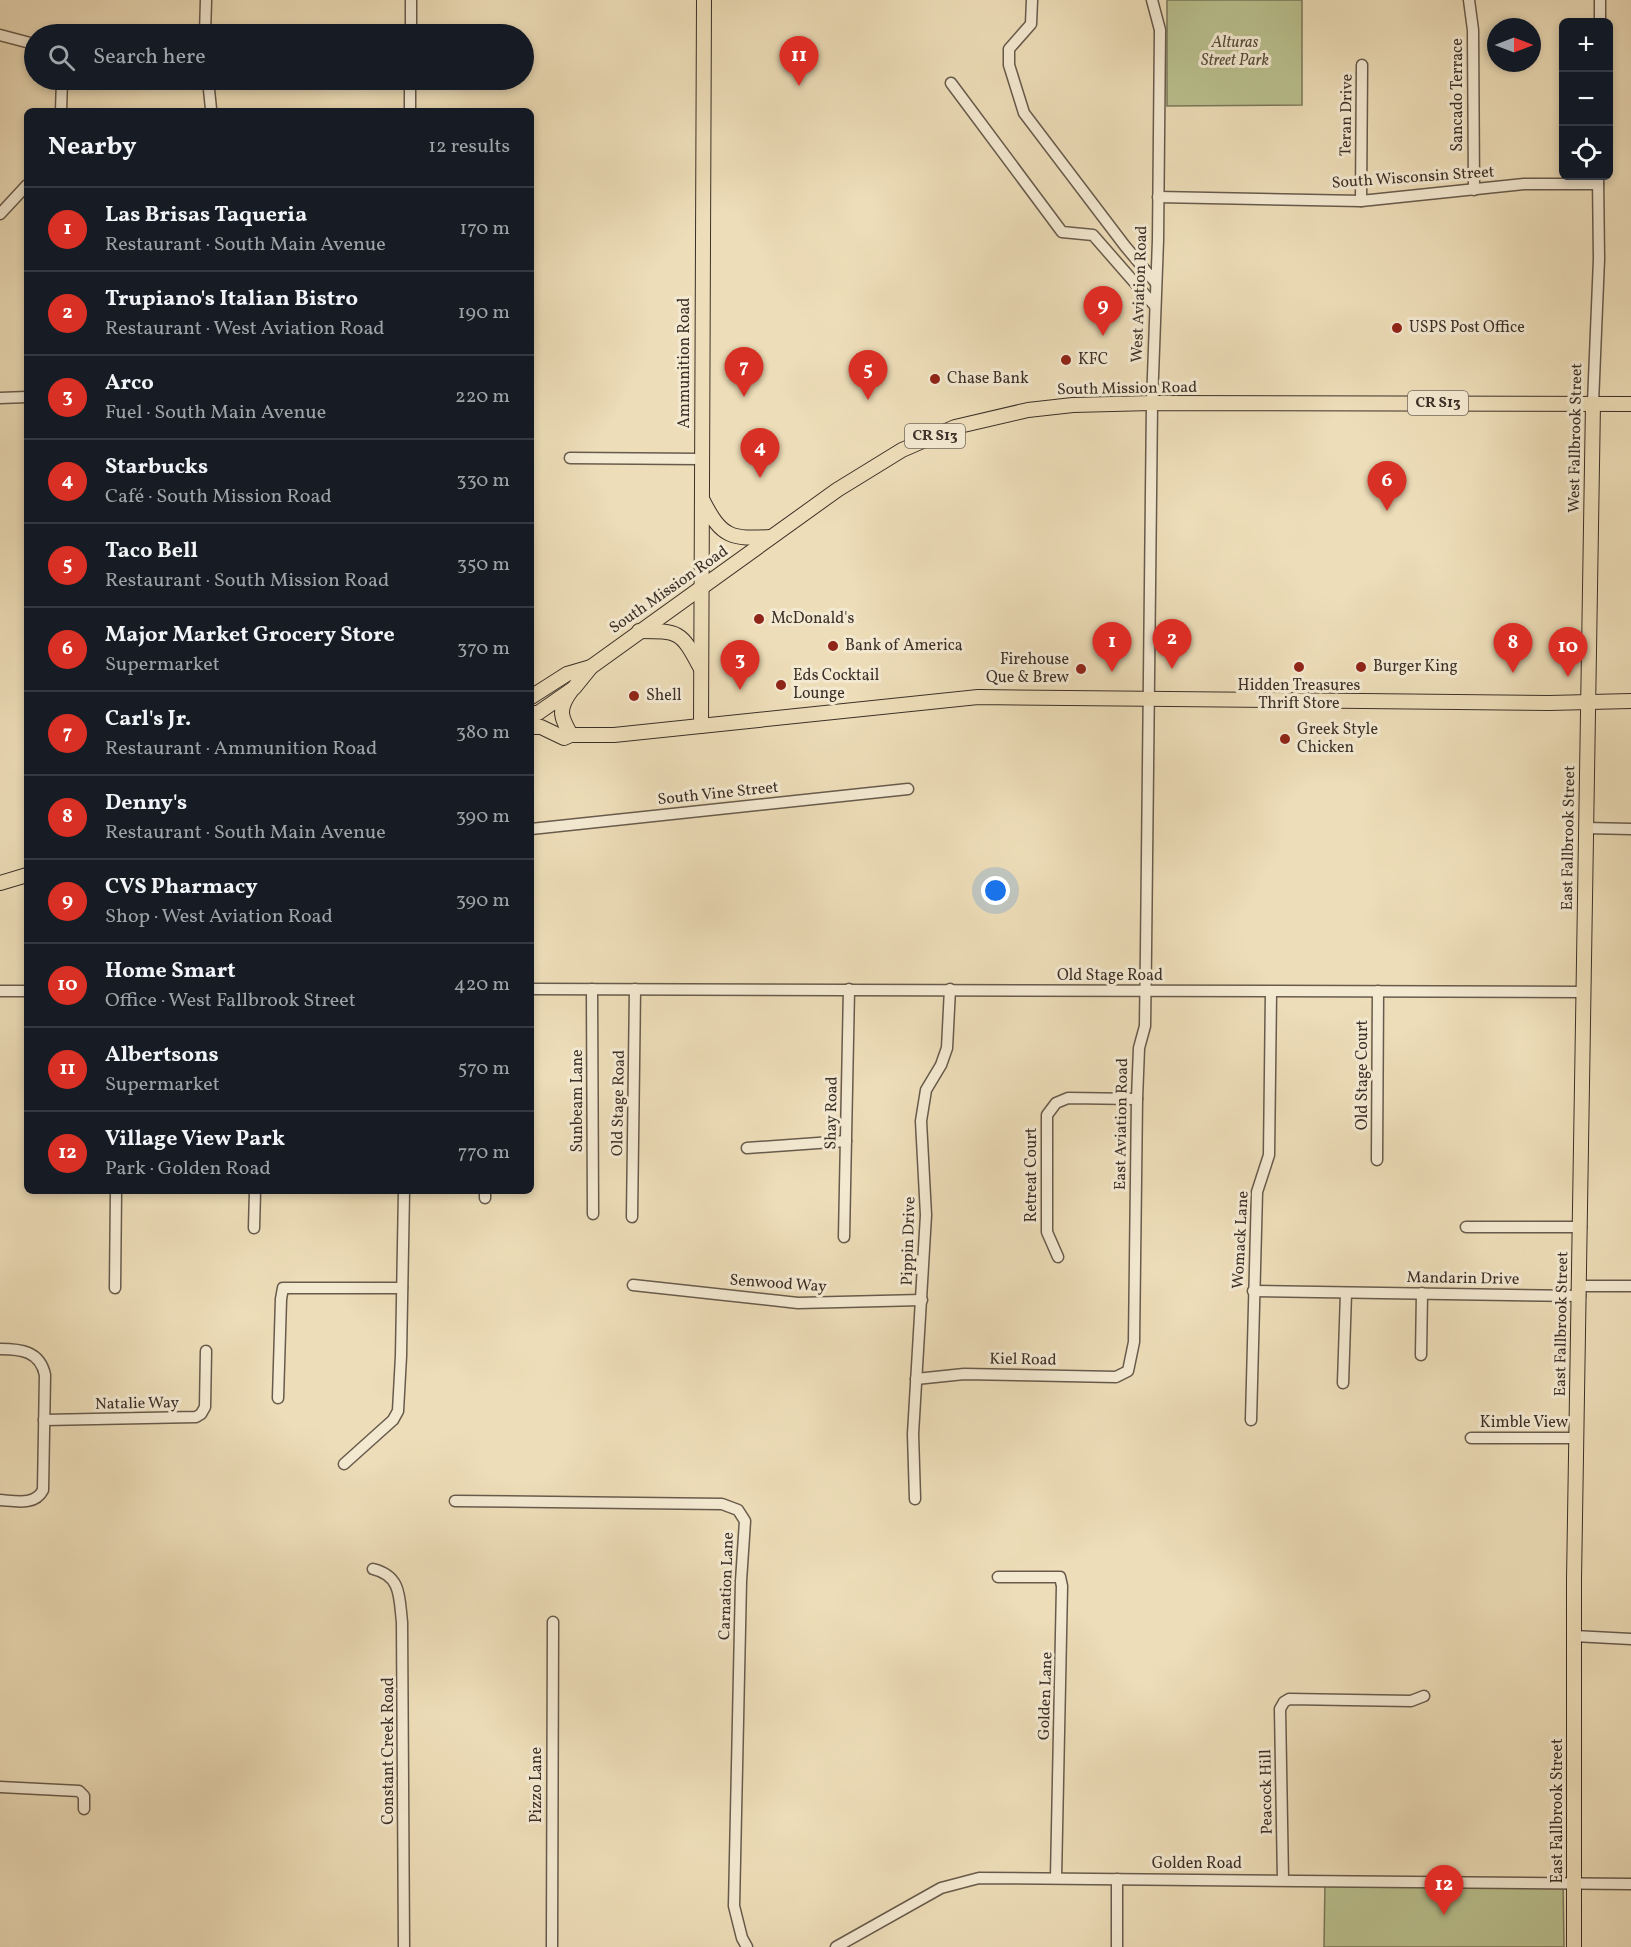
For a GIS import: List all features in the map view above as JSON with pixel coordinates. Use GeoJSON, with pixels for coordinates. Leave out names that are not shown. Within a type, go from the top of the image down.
{"type":"FeatureCollection","features":[{"type":"Feature","properties":{"kind":"main road","name":"Ammunition Road"},"geometry":{"type":"LineString","coordinates":[[701,726],[704,0]]}},
{"type":"Feature","properties":{"kind":"main road","name":"South Mission Road"},"geometry":{"type":"LineString","coordinates":[[534,713],[538,713],[574,688],[591,667],[837,489],[902,450],[955,427],[1028,410],[1058,406],[1152,403],[1631,404]]}},
{"type":"Feature","properties":{"kind":"main road","name":"West Fallbrook Street"},"geometry":{"type":"LineString","coordinates":[[1588,702],[1593,403]]}},
{"type":"Feature","properties":{"kind":"main road"},"geometry":{"type":"LineString","coordinates":[[701,496],[721,530],[750,538],[773,537]]}},
{"type":"Feature","properties":{"kind":"main road"},"geometry":{"type":"LineString","coordinates":[[639,631],[677,633],[683,639],[700,669]]}},
{"type":"Feature","properties":{"kind":"main road","name":"South Mission Road"},"geometry":{"type":"LineString","coordinates":[[534,695],[567,674],[591,667]]}},
{"type":"Feature","properties":{"kind":"main road"},"geometry":{"type":"LineString","coordinates":[[571,735],[562,720],[562,711],[567,697],[574,688]]}},
{"type":"Feature","properties":{"kind":"main road"},"geometry":{"type":"LineString","coordinates":[[534,727],[541,727],[564,738],[571,735],[614,735],[978,697],[1631,701]]}},
{"type":"Feature","properties":{"kind":"main road","name":"East Fallbrook Street"},"geometry":{"type":"LineString","coordinates":[[1574,1947],[1576,1438],[1588,702]]}},
{"type":"Feature","properties":{"kind":"main road"},"geometry":{"type":"LineString","coordinates":[[0,883],[24,876]]}},
{"type":"Feature","properties":{"kind":"street"},"geometry":{"type":"LineString","coordinates":[[205,24],[206,0]]}},
{"type":"Feature","properties":{"kind":"street"},"geometry":{"type":"LineString","coordinates":[[411,0],[411,24]]}},
{"type":"Feature","properties":{"kind":"street"},"geometry":{"type":"LineString","coordinates":[[1032,0],[1031,24],[1009,49],[1009,65],[1024,113],[1156,283]]}},
{"type":"Feature","properties":{"kind":"street","name":"West Aviation Road"},"geometry":{"type":"LineString","coordinates":[[1149,698],[1152,403],[1160,30],[1152,0]]}},
{"type":"Feature","properties":{"kind":"street","name":"Sancado Terrace"},"geometry":{"type":"LineString","coordinates":[[1469,0],[1473,30],[1474,190]]}},
{"type":"Feature","properties":{"kind":"street"},"geometry":{"type":"LineString","coordinates":[[1600,0],[1600,18]]}},
{"type":"Feature","properties":{"kind":"street"},"geometry":{"type":"LineString","coordinates":[[0,35],[24,41]]}},
{"type":"Feature","properties":{"kind":"street","name":"Teran Drive"},"geometry":{"type":"LineString","coordinates":[[1360,201],[1362,65]]}},
{"type":"Feature","properties":{"kind":"street"},"geometry":{"type":"LineString","coordinates":[[951,83],[1062,232],[1093,235],[1155,306]]}},
{"type":"Feature","properties":{"kind":"street"},"geometry":{"type":"LineString","coordinates":[[62,90],[62,108]]}},
{"type":"Feature","properties":{"kind":"street"},"geometry":{"type":"LineString","coordinates":[[209,90],[211,108]]}},
{"type":"Feature","properties":{"kind":"street"},"geometry":{"type":"LineString","coordinates":[[410,90],[410,108]]}},
{"type":"Feature","properties":{"kind":"street","name":"South Wisconsin Street"},"geometry":{"type":"LineString","coordinates":[[1158,197],[1360,201],[1524,184],[1598,180]]}},
{"type":"Feature","properties":{"kind":"street","name":"West Fallbrook Street"},"geometry":{"type":"LineString","coordinates":[[1593,403],[1599,259],[1598,180]]}},
{"type":"Feature","properties":{"kind":"street"},"geometry":{"type":"LineString","coordinates":[[0,214],[24,192]]}},
{"type":"Feature","properties":{"kind":"street"},"geometry":{"type":"LineString","coordinates":[[0,398],[24,397]]}},
{"type":"Feature","properties":{"kind":"street"},"geometry":{"type":"LineString","coordinates":[[570,458],[701,459]]}},
{"type":"Feature","properties":{"kind":"street","name":"East Aviation Road"},"geometry":{"type":"LineString","coordinates":[[1128,1371],[1134,1341],[1139,1048],[1145,1026],[1149,698]]}},
{"type":"Feature","properties":{"kind":"street","name":"South Vine Street"},"geometry":{"type":"LineString","coordinates":[[534,829],[908,789]]}},
{"type":"Feature","properties":{"kind":"street"},"geometry":{"type":"LineString","coordinates":[[1586,828],[1631,829]]}},
{"type":"Feature","properties":{"kind":"street","name":"Old Stage Road"},"geometry":{"type":"LineString","coordinates":[[534,989],[1584,992]]}},
{"type":"Feature","properties":{"kind":"street","name":"Sunbeam Lane"},"geometry":{"type":"LineString","coordinates":[[592,989],[593,1214]]}},
{"type":"Feature","properties":{"kind":"street","name":"Old Stage Road"},"geometry":{"type":"LineString","coordinates":[[632,1217],[635,989]]}},
{"type":"Feature","properties":{"kind":"street","name":"Shay Road"},"geometry":{"type":"LineString","coordinates":[[844,1237],[849,989]]}},
{"type":"Feature","properties":{"kind":"street","name":"Pippin Drive"},"geometry":{"type":"LineString","coordinates":[[915,1499],[913,1434],[926,1215],[921,1121],[926,1090],[947,1048],[950,989]]}},
{"type":"Feature","properties":{"kind":"street"},"geometry":{"type":"LineString","coordinates":[[0,991],[24,990]]}},
{"type":"Feature","properties":{"kind":"street","name":"Old Stage Court"},"geometry":{"type":"LineString","coordinates":[[1377,1160],[1378,991]]}},
{"type":"Feature","properties":{"kind":"street","name":"Womack Lane"},"geometry":{"type":"LineString","coordinates":[[1251,1420],[1257,1192],[1269,1155],[1270,992]]}},
{"type":"Feature","properties":{"kind":"street","name":"Retreat Court"},"geometry":{"type":"LineString","coordinates":[[1058,1257],[1047,1232],[1047,1115],[1056,1102],[1068,1098],[1137,1099]]}},
{"type":"Feature","properties":{"kind":"street"},"geometry":{"type":"LineString","coordinates":[[747,1148],[846,1141]]}},
{"type":"Feature","properties":{"kind":"street"},"geometry":{"type":"LineString","coordinates":[[115,1288],[116,1194]]}},
{"type":"Feature","properties":{"kind":"street"},"geometry":{"type":"LineString","coordinates":[[254,1228],[255,1194]]}},
{"type":"Feature","properties":{"kind":"street"},"geometry":{"type":"LineString","coordinates":[[344,1464],[393,1420],[398,1411],[404,1194]]}},
{"type":"Feature","properties":{"kind":"street"},"geometry":{"type":"LineString","coordinates":[[1466,1227],[1581,1227]]}},
{"type":"Feature","properties":{"kind":"street","name":"Senwood Way"},"geometry":{"type":"LineString","coordinates":[[633,1285],[798,1304],[922,1300]]}},
{"type":"Feature","properties":{"kind":"street","name":"Mandarin Drive"},"geometry":{"type":"LineString","coordinates":[[1253,1290],[1422,1293],[1580,1291],[1631,1286]]}},
{"type":"Feature","properties":{"kind":"street"},"geometry":{"type":"LineString","coordinates":[[278,1398],[280,1299],[284,1288],[402,1288]]}},
{"type":"Feature","properties":{"kind":"street"},"geometry":{"type":"LineString","coordinates":[[1343,1383],[1346,1293]]}},
{"type":"Feature","properties":{"kind":"street"},"geometry":{"type":"LineString","coordinates":[[1421,1355],[1422,1293]]}},
{"type":"Feature","properties":{"kind":"street"},"geometry":{"type":"LineString","coordinates":[[0,1349],[25,1351],[40,1361],[45,1375],[44,1487],[32,1501],[0,1500]]}},
{"type":"Feature","properties":{"kind":"street","name":"Natalie Way"},"geometry":{"type":"LineString","coordinates":[[44,1420],[196,1418],[205,1407],[206,1351]]}},
{"type":"Feature","properties":{"kind":"street","name":"Kiel Road"},"geometry":{"type":"LineString","coordinates":[[916,1379],[964,1374],[1116,1377],[1128,1371]]}},
{"type":"Feature","properties":{"kind":"street","name":"Kimble View"},"geometry":{"type":"LineString","coordinates":[[1472,1438],[1576,1438]]}},
{"type":"Feature","properties":{"kind":"street","name":"Carnation Lane"},"geometry":{"type":"LineString","coordinates":[[455,1501],[722,1504],[738,1510],[745,1521],[741,1581],[734,1906],[742,1938],[747,1947]]}},
{"type":"Feature","properties":{"kind":"street","name":"Constant Creek Road"},"geometry":{"type":"LineString","coordinates":[[373,1569],[383,1571],[390,1576],[398,1589],[402,1622],[404,1947]]}},
{"type":"Feature","properties":{"kind":"street","name":"Golden Lane"},"geometry":{"type":"LineString","coordinates":[[998,1577],[1060,1577],[1062,1586],[1056,1878]]}},
{"type":"Feature","properties":{"kind":"street","name":"Pizzo Lane"},"geometry":{"type":"LineString","coordinates":[[552,1947],[553,1622]]}},
{"type":"Feature","properties":{"kind":"street"},"geometry":{"type":"LineString","coordinates":[[1574,1636],[1631,1639]]}},
{"type":"Feature","properties":{"kind":"street","name":"Peacock Hill"},"geometry":{"type":"LineString","coordinates":[[1283,1880],[1280,1709],[1282,1705],[1289,1699],[1411,1701],[1424,1696]]}},
{"type":"Feature","properties":{"kind":"street"},"geometry":{"type":"LineString","coordinates":[[0,1787],[79,1791],[84,1796],[84,1809]]}},
{"type":"Feature","properties":{"kind":"street","name":"Golden Road"},"geometry":{"type":"LineString","coordinates":[[836,1947],[940,1888],[979,1878],[1631,1884]]}},
{"type":"Feature","properties":{"kind":"street"},"geometry":{"type":"LineString","coordinates":[[1117,1947],[1118,1879]]}},
{"type":"Feature","properties":{"kind":"green space","name":"Alturas Street Park"},"geometry":{"type":"Polygon","coordinates":[[[1167,0],[1302,0],[1302,105],[1167,106],[1167,0]]]}},
{"type":"Feature","properties":{"kind":"green space"},"geometry":{"type":"Polygon","coordinates":[[[1325,1880],[1563,1883],[1564,1947],[1324,1947],[1325,1880]]]}},
{"type":"Feature","properties":{"kind":"place","name":"Albertsons"},"geometry":{"type":"Point","coordinates":[799,86]}},
{"type":"Feature","properties":{"kind":"place","name":"USPS Post Office"},"geometry":{"type":"Point","coordinates":[1397,328]}},
{"type":"Feature","properties":{"kind":"place","name":"CVS Pharmacy"},"geometry":{"type":"Point","coordinates":[1103,336]}},
{"type":"Feature","properties":{"kind":"place","name":"KFC"},"geometry":{"type":"Point","coordinates":[1066,360]}},
{"type":"Feature","properties":{"kind":"place","name":"Chase Bank"},"geometry":{"type":"Point","coordinates":[935,379]}},
{"type":"Feature","properties":{"kind":"place","name":"Carl's Jr."},"geometry":{"type":"Point","coordinates":[744,397]}},
{"type":"Feature","properties":{"kind":"place","name":"Taco Bell"},"geometry":{"type":"Point","coordinates":[868,400]}},
{"type":"Feature","properties":{"kind":"place","name":"Starbucks"},"geometry":{"type":"Point","coordinates":[760,478]}},
{"type":"Feature","properties":{"kind":"place","name":"Major Market Grocery Store"},"geometry":{"type":"Point","coordinates":[1387,511]}},
{"type":"Feature","properties":{"kind":"place","name":"McDonald's"},"geometry":{"type":"Point","coordinates":[759,619]}},
{"type":"Feature","properties":{"kind":"place","name":"Bank of America"},"geometry":{"type":"Point","coordinates":[833,646]}},
{"type":"Feature","properties":{"kind":"place","name":"Hidden Treasures Thrift Store"},"geometry":{"type":"Point","coordinates":[1299,667]}},
{"type":"Feature","properties":{"kind":"place","name":"Burger King"},"geometry":{"type":"Point","coordinates":[1361,667]}},
{"type":"Feature","properties":{"kind":"place","name":"Firehouse Que & Brew"},"geometry":{"type":"Point","coordinates":[1081,669]}},
{"type":"Feature","properties":{"kind":"place","name":"Trupiano's Italian Bistro"},"geometry":{"type":"Point","coordinates":[1172,669]}},
{"type":"Feature","properties":{"kind":"place","name":"Las Brisas Taqueria"},"geometry":{"type":"Point","coordinates":[1112,672]}},
{"type":"Feature","properties":{"kind":"place","name":"Denny's"},"geometry":{"type":"Point","coordinates":[1513,673]}},
{"type":"Feature","properties":{"kind":"place","name":"Home Smart"},"geometry":{"type":"Point","coordinates":[1568,677]}},
{"type":"Feature","properties":{"kind":"place","name":"Eds Cocktail Lounge"},"geometry":{"type":"Point","coordinates":[781,685]}},
{"type":"Feature","properties":{"kind":"place","name":"Arco"},"geometry":{"type":"Point","coordinates":[740,690]}},
{"type":"Feature","properties":{"kind":"place","name":"Shell"},"geometry":{"type":"Point","coordinates":[634,696]}},
{"type":"Feature","properties":{"kind":"place","name":"Greek Style Chicken"},"geometry":{"type":"Point","coordinates":[1285,739]}},
{"type":"Feature","properties":{"kind":"place","name":"Village View Park"},"geometry":{"type":"Point","coordinates":[1444,1915]}}]}
